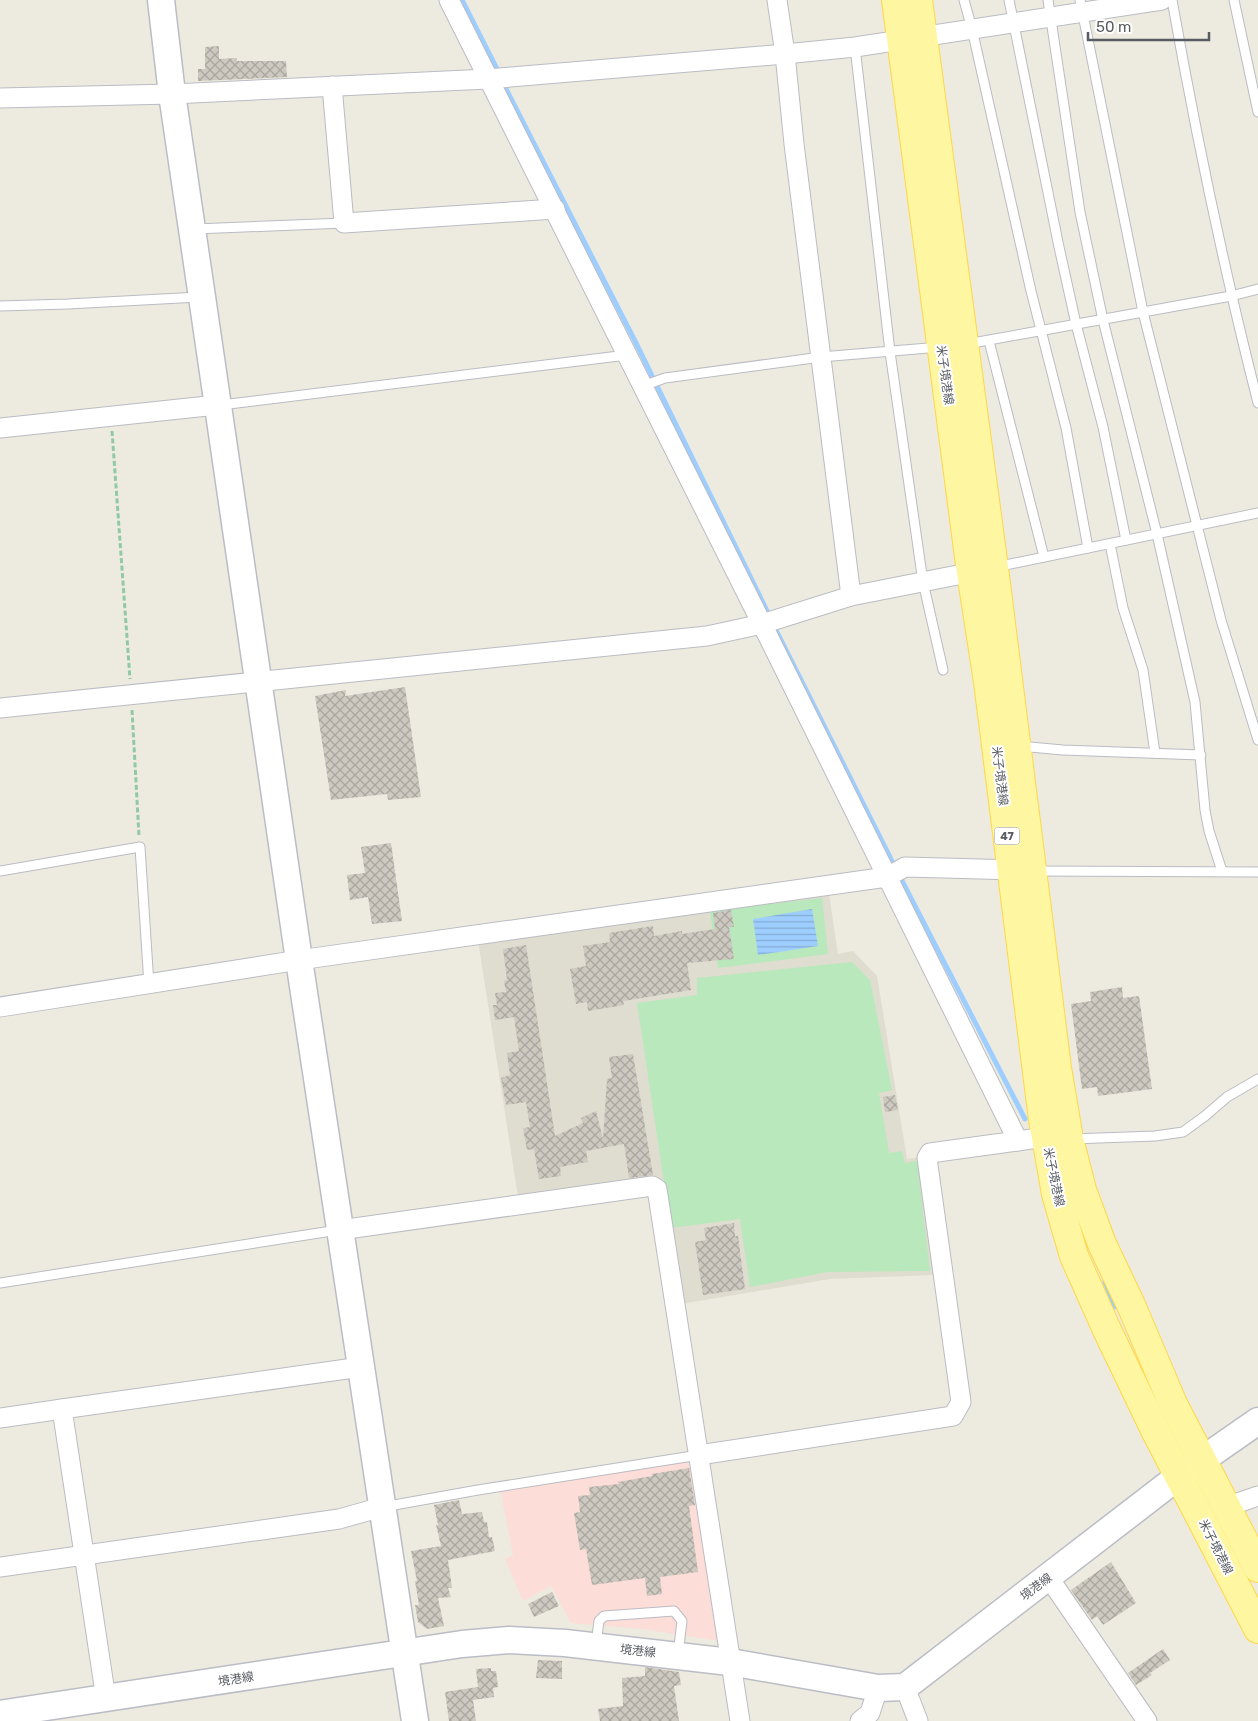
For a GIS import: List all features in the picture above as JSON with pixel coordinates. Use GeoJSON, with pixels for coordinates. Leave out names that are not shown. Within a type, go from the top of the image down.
{"type":"FeatureCollection","features":[{"type":"Feature","properties":{"kind":"main road","name":"米子境港線"},"geometry":{"type":"LineString","coordinates":[[896,0],[911,38],[960,345],[982,570],[988,682],[1057,1068],[1056,1194],[1074,1256],[1107,1330],[1258,1630]]}},
{"type":"Feature","properties":{"kind":"main road","name":"米子境港線"},"geometry":{"type":"LineString","coordinates":[[911,38],[918,0]]}},
{"type":"Feature","properties":{"kind":"main road","name":"米子境港線"},"geometry":{"type":"LineString","coordinates":[[982,570],[1016,746],[1022,870]]}},
{"type":"Feature","properties":{"kind":"main road","name":"米子境港線"},"geometry":{"type":"LineString","coordinates":[[1057,1138],[1082,1190],[1102,1244],[1131,1305],[1173,1404],[1258,1568]]}},
{"type":"Feature","properties":{"kind":"street"},"geometry":{"type":"LineString","coordinates":[[161,0],[172,94],[299,960],[414,1721]]}},
{"type":"Feature","properties":{"kind":"street"},"geometry":{"type":"LineString","coordinates":[[449,0],[628,355],[1018,1141]]}},
{"type":"Feature","properties":{"kind":"street"},"geometry":{"type":"LineString","coordinates":[[777,0],[851,596]]}},
{"type":"Feature","properties":{"kind":"street"},"geometry":{"type":"LineString","coordinates":[[0,98],[172,94],[488,78],[785,54],[855,47],[1015,22],[1049,8],[1162,0]]}},
{"type":"Feature","properties":{"kind":"street"},"geometry":{"type":"LineString","coordinates":[[332,86],[344,223],[555,209]]}},
{"type":"Feature","properties":{"kind":"street"},"geometry":{"type":"LineString","coordinates":[[0,428],[218,405]]}},
{"type":"Feature","properties":{"kind":"street"},"geometry":{"type":"LineString","coordinates":[[0,708],[707,636],[762,624],[851,596],[982,570]]}},
{"type":"Feature","properties":{"kind":"street"},"geometry":{"type":"LineString","coordinates":[[0,1007],[299,960],[888,877],[905,867],[1022,870]]}},
{"type":"Feature","properties":{"kind":"street"},"geometry":{"type":"LineString","coordinates":[[699,1455],[953,1416],[961,1402],[928,1158],[930,1153],[1018,1141],[1057,1138]]}},
{"type":"Feature","properties":{"kind":"street"},"geometry":{"type":"LineString","coordinates":[[340,1230],[652,1186],[657,1190],[740,1721]]}},
{"type":"Feature","properties":{"kind":"street"},"geometry":{"type":"LineString","coordinates":[[0,1418],[361,1367]]}},
{"type":"Feature","properties":{"kind":"street"},"geometry":{"type":"LineString","coordinates":[[62,1409],[106,1699]]}},
{"type":"Feature","properties":{"kind":"street","name":"境港線"},"geometry":{"type":"LineString","coordinates":[[0,1714],[462,1644],[509,1640],[595,1647],[730,1662],[878,1688],[906,1687],[1179,1476],[1258,1420]]}},
{"type":"Feature","properties":{"kind":"street"},"geometry":{"type":"LineString","coordinates":[[1226,1507],[1258,1496]]}},
{"type":"Feature","properties":{"kind":"street"},"geometry":{"type":"LineString","coordinates":[[0,1567],[339,1519],[382,1507]]}},
{"type":"Feature","properties":{"kind":"street"},"geometry":{"type":"LineString","coordinates":[[1049,1578],[1147,1721]]}},
{"type":"Feature","properties":{"kind":"street"},"geometry":{"type":"LineString","coordinates":[[906,1687],[918,1721]]}},
{"type":"Feature","properties":{"kind":"street"},"geometry":{"type":"LineString","coordinates":[[860,1721],[870,1713],[878,1688]]}},
{"type":"Feature","properties":{"kind":"lane"},"geometry":{"type":"LineString","coordinates":[[964,0],[1041,331],[1066,428],[1088,548]]}},
{"type":"Feature","properties":{"kind":"lane"},"geometry":{"type":"LineString","coordinates":[[1009,0],[1015,22],[1059,247],[1076,324],[1103,427],[1126,540]]}},
{"type":"Feature","properties":{"kind":"lane"},"geometry":{"type":"LineString","coordinates":[[1172,0],[1181,54],[1231,296],[1258,403]]}},
{"type":"Feature","properties":{"kind":"lane"},"geometry":{"type":"LineString","coordinates":[[1234,0],[1258,112]]}},
{"type":"Feature","properties":{"kind":"lane"},"geometry":{"type":"LineString","coordinates":[[1082,6],[1143,312],[1222,620],[1258,740]]}},
{"type":"Feature","properties":{"kind":"lane"},"geometry":{"type":"LineString","coordinates":[[1049,8],[1080,212],[1103,320],[1157,534],[1195,702],[1206,817],[1222,871]]}},
{"type":"Feature","properties":{"kind":"lane"},"geometry":{"type":"LineString","coordinates":[[855,47],[890,352],[922,582],[943,670]]}},
{"type":"Feature","properties":{"kind":"lane"},"geometry":{"type":"LineString","coordinates":[[192,229],[344,223]]}},
{"type":"Feature","properties":{"kind":"lane"},"geometry":{"type":"LineString","coordinates":[[643,386],[665,378],[821,357],[960,345],[1231,296],[1258,289]]}},
{"type":"Feature","properties":{"kind":"lane"},"geometry":{"type":"LineString","coordinates":[[0,306],[202,297]]}},
{"type":"Feature","properties":{"kind":"lane"},"geometry":{"type":"LineString","coordinates":[[960,345],[1044,557]]}},
{"type":"Feature","properties":{"kind":"lane"},"geometry":{"type":"LineString","coordinates":[[218,405],[628,355]]}},
{"type":"Feature","properties":{"kind":"lane"},"geometry":{"type":"LineString","coordinates":[[982,570],[1258,513]]}},
{"type":"Feature","properties":{"kind":"lane"},"geometry":{"type":"LineString","coordinates":[[1110,544],[1123,608],[1143,670],[1155,753]]}},
{"type":"Feature","properties":{"kind":"lane"},"geometry":{"type":"LineString","coordinates":[[1016,746],[1063,750],[1201,755]]}},
{"type":"Feature","properties":{"kind":"lane"},"geometry":{"type":"LineString","coordinates":[[0,870],[140,847],[148,985]]}},
{"type":"Feature","properties":{"kind":"lane"},"geometry":{"type":"LineString","coordinates":[[1022,870],[1258,872]]}},
{"type":"Feature","properties":{"kind":"lane"},"geometry":{"type":"LineString","coordinates":[[1057,1138],[1155,1136],[1183,1132],[1228,1097],[1258,1079]]}},
{"type":"Feature","properties":{"kind":"lane"},"geometry":{"type":"LineString","coordinates":[[0,1283],[340,1230]]}},
{"type":"Feature","properties":{"kind":"lane"},"geometry":{"type":"LineString","coordinates":[[382,1507],[699,1455]]}},
{"type":"Feature","properties":{"kind":"lane"},"geometry":{"type":"LineString","coordinates":[[595,1647],[599,1621],[604,1616],[674,1610],[682,1621],[678,1656]]}},
{"type":"Feature","properties":{"kind":"path"},"geometry":{"type":"LineString","coordinates":[[111,416],[140,847]]}},
{"type":"Feature","properties":{"kind":"shaded area"},"geometry":{"type":"Polygon","coordinates":[[[829,894],[838,954],[853,951],[877,976],[907,1159],[920,1157],[936,1275],[830,1279],[681,1304],[658,1182],[518,1197],[478,940],[829,894]]]}},
{"type":"Feature","properties":{"kind":"shaded area"},"geometry":{"type":"Polygon","coordinates":[[[694,1461],[719,1641],[643,1629],[571,1623],[551,1586],[523,1601],[505,1559],[513,1555],[500,1489],[694,1461]]]}},
{"type":"Feature","properties":{"kind":"green space"},"geometry":{"type":"Polygon","coordinates":[[[822,898],[828,954],[718,968],[710,911],[822,898]]]}},
{"type":"Feature","properties":{"kind":"green space"},"geometry":{"type":"Polygon","coordinates":[[[852,962],[870,980],[892,1090],[879,1093],[889,1153],[902,1151],[905,1163],[917,1161],[930,1271],[827,1272],[750,1287],[740,1219],[671,1228],[637,1003],[697,995],[697,978],[852,962]]]}},
{"type":"Feature","properties":{"kind":"water"},"geometry":{"type":"Polygon","coordinates":[[[812,909],[818,946],[758,955],[753,919],[812,909]]]}},
{"type":"Feature","properties":{"kind":"building"},"geometry":{"type":"Polygon","coordinates":[[[219,46],[219,59],[237,58],[237,61],[286,61],[287,77],[198,81],[198,69],[205,69],[205,47],[219,46]]]}},
{"type":"Feature","properties":{"kind":"building"},"geometry":{"type":"Polygon","coordinates":[[[405,687],[421,797],[388,800],[387,794],[331,800],[315,696],[346,690],[345,696],[405,687]]]}},
{"type":"Feature","properties":{"kind":"building"},"geometry":{"type":"Polygon","coordinates":[[[391,843],[402,921],[372,924],[368,897],[350,900],[347,875],[365,873],[361,847],[391,843]]]}},
{"type":"Feature","properties":{"kind":"building"},"geometry":{"type":"Polygon","coordinates":[[[731,910],[734,927],[729,927],[734,959],[687,963],[691,990],[623,1001],[624,1005],[588,1011],[587,1002],[576,1004],[570,969],[586,966],[583,946],[610,942],[609,933],[653,926],[654,936],[682,931],[682,934],[715,929],[713,913],[731,910]]]}},
{"type":"Feature","properties":{"kind":"building"},"geometry":{"type":"Polygon","coordinates":[[[526,945],[555,1136],[583,1123],[581,1118],[596,1111],[603,1139],[607,1079],[612,1078],[609,1057],[633,1054],[653,1175],[629,1178],[624,1144],[586,1151],[588,1162],[560,1167],[561,1176],[539,1179],[534,1149],[527,1150],[523,1128],[530,1127],[526,1102],[506,1105],[501,1078],[510,1075],[507,1053],[519,1051],[514,1017],[495,1020],[493,1005],[497,1005],[495,993],[506,992],[504,981],[507,980],[503,949],[526,945]]]}},
{"type":"Feature","properties":{"kind":"building"},"geometry":{"type":"Polygon","coordinates":[[[1122,987],[1123,998],[1139,996],[1152,1089],[1098,1096],[1097,1087],[1082,1089],[1071,1004],[1091,1001],[1090,992],[1122,987]]]}},
{"type":"Feature","properties":{"kind":"building"},"geometry":{"type":"Polygon","coordinates":[[[895,1095],[898,1110],[885,1112],[883,1097],[895,1095]]]}},
{"type":"Feature","properties":{"kind":"building"},"geometry":{"type":"Polygon","coordinates":[[[734,1223],[735,1236],[738,1236],[745,1289],[703,1295],[695,1242],[706,1240],[704,1228],[734,1223]]]}},
{"type":"Feature","properties":{"kind":"building"},"geometry":{"type":"Polygon","coordinates":[[[689,1468],[695,1505],[689,1506],[698,1572],[660,1577],[662,1594],[647,1596],[645,1578],[592,1585],[586,1549],[580,1550],[574,1513],[580,1512],[578,1496],[590,1495],[589,1487],[619,1484],[618,1482],[652,1476],[652,1474],[689,1468]]]}},
{"type":"Feature","properties":{"kind":"building"},"geometry":{"type":"Polygon","coordinates":[[[459,1500],[462,1514],[482,1512],[484,1522],[487,1522],[489,1537],[492,1537],[495,1551],[448,1560],[452,1588],[448,1588],[451,1597],[438,1598],[444,1626],[427,1629],[418,1622],[415,1605],[419,1605],[415,1581],[417,1581],[411,1551],[441,1546],[434,1505],[459,1500]]]}},
{"type":"Feature","properties":{"kind":"building"},"geometry":{"type":"Polygon","coordinates":[[[1111,1562],[1136,1603],[1103,1625],[1097,1616],[1092,1620],[1071,1590],[1111,1562]]]}},
{"type":"Feature","properties":{"kind":"building"},"geometry":{"type":"Polygon","coordinates":[[[552,1592],[559,1606],[534,1617],[528,1604],[552,1592]]]}},
{"type":"Feature","properties":{"kind":"building"},"geometry":{"type":"Polygon","coordinates":[[[1163,1649],[1170,1660],[1136,1685],[1128,1673],[1163,1649]]]}},
{"type":"Feature","properties":{"kind":"building"},"geometry":{"type":"Polygon","coordinates":[[[538,1660],[562,1661],[562,1679],[536,1678],[538,1660]]]}},
{"type":"Feature","properties":{"kind":"building"},"geometry":{"type":"Polygon","coordinates":[[[645,1667],[679,1672],[681,1685],[674,1686],[679,1721],[600,1721],[598,1709],[623,1706],[622,1678],[645,1676],[645,1667]]]}},
{"type":"Feature","properties":{"kind":"building"},"geometry":{"type":"Polygon","coordinates":[[[491,1668],[491,1671],[496,1671],[498,1687],[493,1688],[494,1697],[473,1700],[476,1721],[449,1721],[445,1692],[478,1687],[476,1669],[491,1668]]]}},
{"type":"Feature","properties":{"kind":"waterway"},"geometry":{"type":"LineString","coordinates":[[462,0],[499,73]]}},
{"type":"Feature","properties":{"kind":"waterway"},"geometry":{"type":"LineString","coordinates":[[502,81],[635,341],[770,617]]}},
{"type":"Feature","properties":{"kind":"waterway"},"geometry":{"type":"LineString","coordinates":[[773,624],[895,867]]}},
{"type":"Feature","properties":{"kind":"waterway"},"geometry":{"type":"LineString","coordinates":[[899,875],[1025,1119]]}},
{"type":"Feature","properties":{"kind":"waterway"},"geometry":{"type":"LineString","coordinates":[[1105,1282],[1114,1307]]}}]}
